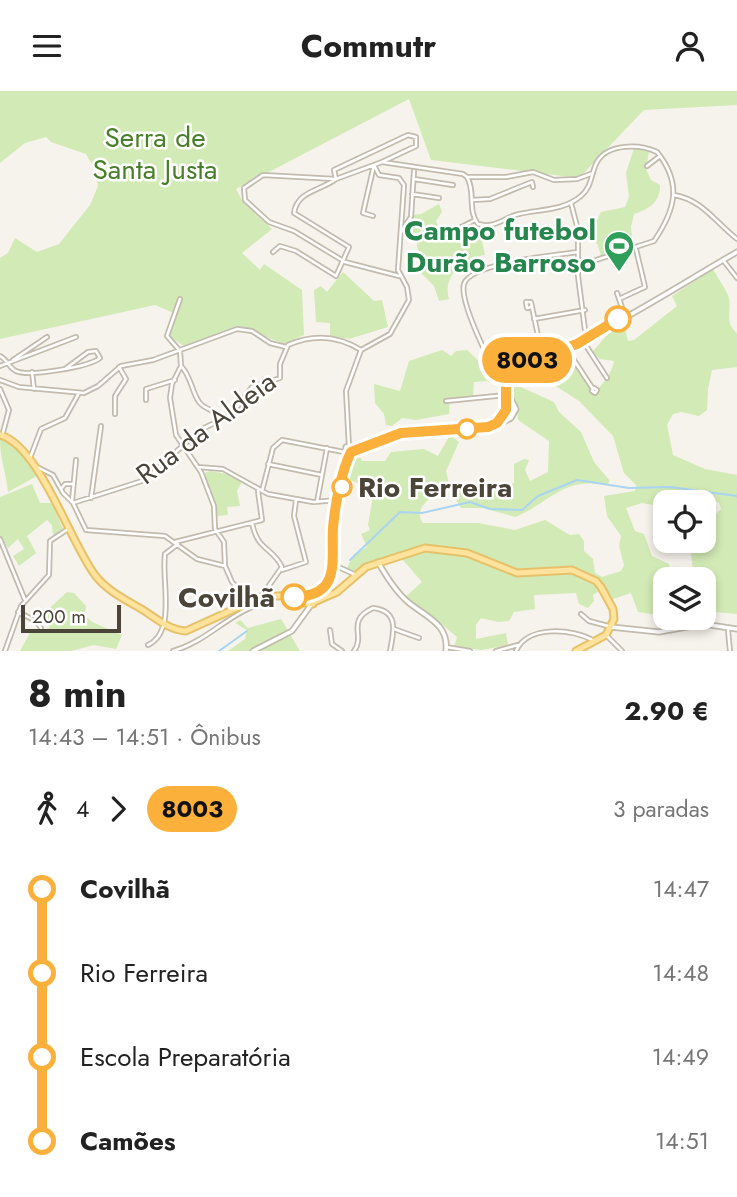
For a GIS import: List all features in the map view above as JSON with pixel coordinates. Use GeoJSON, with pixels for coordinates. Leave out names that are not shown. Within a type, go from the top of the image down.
{"type":"FeatureCollection","features":[{"type":"Feature","properties":{"kind":"main road"},"geometry":{"type":"LineString","coordinates":[[1,436],[11,438],[44,480],[68,529],[103,585],[164,624],[186,631],[261,597],[323,598],[337,592],[356,575],[378,562],[411,550],[440,548],[467,553],[517,573],[572,570],[596,581],[613,609],[611,627],[606,635],[576,651]]}},
{"type":"Feature","properties":{"kind":"street"},"geometry":{"type":"LineString","coordinates":[[274,252],[280,246],[296,251],[336,276],[345,262],[349,247],[295,213],[303,195],[335,179],[400,155],[418,142],[414,135],[334,170],[335,179]]}},
{"type":"Feature","properties":{"kind":"street"},"geometry":{"type":"LineString","coordinates":[[467,177],[475,220],[478,224],[492,225],[516,214],[542,212],[571,203],[585,194],[601,157],[632,145],[652,150],[660,156],[674,179],[674,195],[666,221],[654,241],[578,266]]}},
{"type":"Feature","properties":{"kind":"street"},"geometry":{"type":"LineString","coordinates":[[400,155],[403,165]]}},
{"type":"Feature","properties":{"kind":"street"},"geometry":{"type":"LineString","coordinates":[[647,166],[660,156]]}},
{"type":"Feature","properties":{"kind":"street"},"geometry":{"type":"LineString","coordinates":[[382,162],[463,174],[467,177],[506,177],[533,172],[554,180],[577,179],[593,173]]}},
{"type":"Feature","properties":{"kind":"street"},"geometry":{"type":"LineString","coordinates":[[374,165],[379,175],[453,185]]}},
{"type":"Feature","properties":{"kind":"street"},"geometry":{"type":"LineString","coordinates":[[373,216],[363,213],[374,165]]}},
{"type":"Feature","properties":{"kind":"street"},"geometry":{"type":"LineString","coordinates":[[401,232],[411,217],[414,171]]}},
{"type":"Feature","properties":{"kind":"street"},"geometry":{"type":"LineString","coordinates":[[335,179],[263,175],[245,186],[242,195],[269,222],[294,231],[345,262],[399,276]]}},
{"type":"Feature","properties":{"kind":"street"},"geometry":{"type":"LineString","coordinates":[[253,651],[292,631],[304,616],[310,599],[329,580],[334,565],[334,524],[350,439],[346,391],[360,350],[390,334],[397,326],[409,293],[399,276],[403,180]]}},
{"type":"Feature","properties":{"kind":"street"},"geometry":{"type":"LineString","coordinates":[[472,200],[490,199],[532,181],[533,187]]}},
{"type":"Feature","properties":{"kind":"street"},"geometry":{"type":"LineString","coordinates":[[412,194],[439,198]]}},
{"type":"Feature","properties":{"kind":"street"},"geometry":{"type":"LineString","coordinates":[[674,195],[702,205],[716,223],[737,239]]}},
{"type":"Feature","properties":{"kind":"street"},"geometry":{"type":"LineString","coordinates":[[571,203],[578,230],[578,266],[585,310],[584,340],[607,378]]}},
{"type":"Feature","properties":{"kind":"street"},"geometry":{"type":"LineString","coordinates":[[442,237],[475,220]]}},
{"type":"Feature","properties":{"kind":"street"},"geometry":{"type":"LineString","coordinates":[[619,299],[645,287],[636,249]]}},
{"type":"Feature","properties":{"kind":"street"},"geometry":{"type":"LineString","coordinates":[[514,365],[489,354],[483,347],[464,294],[465,281],[473,273],[499,265],[578,252]]}},
{"type":"Feature","properties":{"kind":"street"},"geometry":{"type":"LineString","coordinates":[[488,427],[502,419],[507,403],[506,378],[514,365],[584,340],[625,316],[649,306],[737,252]]}},
{"type":"Feature","properties":{"kind":"street"},"geometry":{"type":"LineString","coordinates":[[723,260],[737,278]]}},
{"type":"Feature","properties":{"kind":"street"},"geometry":{"type":"LineString","coordinates":[[617,293],[625,316]]}},
{"type":"Feature","properties":{"kind":"street"},"geometry":{"type":"LineString","coordinates":[[180,299],[167,336],[180,351],[181,366],[170,390],[176,435],[183,449],[198,467],[214,506],[216,531],[224,543],[225,566],[232,582],[250,601]]}},
{"type":"Feature","properties":{"kind":"street"},"geometry":{"type":"LineString","coordinates":[[532,307],[542,355]]}},
{"type":"Feature","properties":{"kind":"street"},"geometry":{"type":"LineString","coordinates":[[534,320],[585,310]]}},
{"type":"Feature","properties":{"kind":"street"},"geometry":{"type":"LineString","coordinates":[[0,380],[9,385],[79,393],[97,386],[119,367],[180,351],[237,329],[252,331],[270,343],[287,348]]}},
{"type":"Feature","properties":{"kind":"street"},"geometry":{"type":"LineString","coordinates":[[11,361],[47,337]]}},
{"type":"Feature","properties":{"kind":"street"},"geometry":{"type":"LineString","coordinates":[[0,366],[76,337]]}},
{"type":"Feature","properties":{"kind":"street","name":"Rua da Aldeia"},"geometry":{"type":"LineString","coordinates":[[72,502],[145,480],[183,449],[200,430],[231,415],[252,387],[280,378],[281,364],[287,348],[312,337],[349,342],[360,350]]}},
{"type":"Feature","properties":{"kind":"street"},"geometry":{"type":"LineString","coordinates":[[566,348],[593,389]]}},
{"type":"Feature","properties":{"kind":"street"},"geometry":{"type":"LineString","coordinates":[[0,356],[11,361],[14,370],[32,372],[65,369],[93,363],[100,358],[99,354],[96,351],[88,352],[65,369]]}},
{"type":"Feature","properties":{"kind":"street"},"geometry":{"type":"LineString","coordinates":[[181,366],[190,376],[199,402],[217,412],[222,420]]}},
{"type":"Feature","properties":{"kind":"street"},"geometry":{"type":"LineString","coordinates":[[115,414],[115,396],[126,379],[119,367]]}},
{"type":"Feature","properties":{"kind":"street"},"geometry":{"type":"LineString","coordinates":[[32,372],[34,389]]}},
{"type":"Feature","properties":{"kind":"street"},"geometry":{"type":"LineString","coordinates":[[146,400],[146,389],[174,380]]}},
{"type":"Feature","properties":{"kind":"street"},"geometry":{"type":"LineString","coordinates":[[1,436],[9,410],[1,391],[9,385]]}},
{"type":"Feature","properties":{"kind":"street"},"geometry":{"type":"LineString","coordinates":[[446,401],[506,392]]}},
{"type":"Feature","properties":{"kind":"street"},"geometry":{"type":"LineString","coordinates":[[506,392],[516,404]]}},
{"type":"Feature","properties":{"kind":"street"},"geometry":{"type":"LineString","coordinates":[[29,460],[41,429],[65,418],[79,393]]}},
{"type":"Feature","properties":{"kind":"street"},"geometry":{"type":"LineString","coordinates":[[507,403],[512,401],[516,404]]}},
{"type":"Feature","properties":{"kind":"street"},"geometry":{"type":"LineString","coordinates":[[262,491],[273,448],[282,440],[327,448],[361,448],[401,433],[488,427],[511,418],[516,404]]}},
{"type":"Feature","properties":{"kind":"street"},"geometry":{"type":"LineString","coordinates":[[91,498],[101,426]]}},
{"type":"Feature","properties":{"kind":"street"},"geometry":{"type":"LineString","coordinates":[[317,502],[327,448]]}},
{"type":"Feature","properties":{"kind":"street"},"geometry":{"type":"LineString","coordinates":[[72,502],[76,460]]}},
{"type":"Feature","properties":{"kind":"street"},"geometry":{"type":"LineString","coordinates":[[268,464],[322,475]]}},
{"type":"Feature","properties":{"kind":"street"},"geometry":{"type":"LineString","coordinates":[[33,466],[50,473],[72,502],[81,525],[86,530],[165,536],[197,559],[225,566]]}},
{"type":"Feature","properties":{"kind":"street"},"geometry":{"type":"LineString","coordinates":[[198,467],[223,469],[257,490],[296,500],[339,500]]}},
{"type":"Feature","properties":{"kind":"street"},"geometry":{"type":"LineString","coordinates":[[44,480],[50,473]]}},
{"type":"Feature","properties":{"kind":"street"},"geometry":{"type":"LineString","coordinates":[[61,489],[65,484],[72,484]]}},
{"type":"Feature","properties":{"kind":"street"},"geometry":{"type":"LineString","coordinates":[[168,549],[177,543],[263,518],[257,490]]}},
{"type":"Feature","properties":{"kind":"street"},"geometry":{"type":"LineString","coordinates":[[261,597],[282,570],[306,562],[294,516],[296,500]]}},
{"type":"Feature","properties":{"kind":"street"},"geometry":{"type":"LineString","coordinates":[[252,523],[260,545],[274,554],[282,570]]}},
{"type":"Feature","properties":{"kind":"street"},"geometry":{"type":"LineString","coordinates":[[5,651],[18,612],[49,575],[50,541],[68,529]]}},
{"type":"Feature","properties":{"kind":"street"},"geometry":{"type":"LineString","coordinates":[[148,645],[159,637],[164,624],[163,565],[169,542],[165,536]]}},
{"type":"Feature","properties":{"kind":"street"},"geometry":{"type":"LineString","coordinates":[[0,538],[26,600]]}},
{"type":"Feature","properties":{"kind":"street"},"geometry":{"type":"LineString","coordinates":[[378,562],[400,594],[439,624],[447,641],[446,649],[470,651]]}},
{"type":"Feature","properties":{"kind":"street"},"geometry":{"type":"LineString","coordinates":[[334,565],[356,575]]}},
{"type":"Feature","properties":{"kind":"street"},"geometry":{"type":"LineString","coordinates":[[173,651],[200,639],[245,608],[273,601],[276,596]]}},
{"type":"Feature","properties":{"kind":"street"},"geometry":{"type":"LineString","coordinates":[[354,651],[359,643],[357,623],[368,610],[378,609],[388,613],[394,629],[390,651]]}},
{"type":"Feature","properties":{"kind":"street"},"geometry":{"type":"LineString","coordinates":[[18,612],[36,621],[41,628]]}},
{"type":"Feature","properties":{"kind":"street"},"geometry":{"type":"LineString","coordinates":[[581,614],[589,621],[620,630],[659,632],[703,624],[728,630],[737,629]]}},
{"type":"Feature","properties":{"kind":"street"},"geometry":{"type":"LineString","coordinates":[[394,629],[419,638]]}},
{"type":"Feature","properties":{"kind":"street"},"geometry":{"type":"LineString","coordinates":[[330,630],[332,644],[342,651]]}},
{"type":"Feature","properties":{"kind":"street"},"geometry":{"type":"LineString","coordinates":[[728,630],[730,651]]}},
{"type":"Feature","properties":{"kind":"street"},"geometry":{"type":"LineString","coordinates":[[496,651],[518,645],[532,635],[565,632],[580,634],[594,641]]}},
{"type":"Feature","properties":{"kind":"street"},"geometry":{"type":"LineString","coordinates":[[606,635],[622,651]]}},
{"type":"Feature","properties":{"kind":"street"},"geometry":{"type":"LineString","coordinates":[[516,651],[518,645]]}},
{"type":"Feature","properties":{"kind":"green space","name":"Serra de Santa Justa"},"geometry":{"type":"Polygon","coordinates":[[[0,91],[737,91],[737,105],[644,110],[579,178],[431,160],[409,99],[236,189],[243,202],[272,229],[242,253],[260,270],[264,264],[302,290],[304,335],[285,344],[237,326],[184,346],[170,337],[176,314],[155,305],[0,339],[0,258],[8,253],[15,238],[37,252],[59,244],[90,205],[98,186],[96,171],[86,154],[51,142],[46,137],[25,143],[0,163],[0,91]]]}},
{"type":"Feature","properties":{"kind":"green space"},"geometry":{"type":"Polygon","coordinates":[[[634,148],[649,152],[646,169],[651,180],[660,185],[660,191],[649,208],[634,214],[631,227],[633,249],[601,257],[598,245],[590,236],[601,212],[625,207],[629,197],[626,173],[634,148]]]}},
{"type":"Feature","properties":{"kind":"green space"},"geometry":{"type":"Polygon","coordinates":[[[439,204],[442,212],[436,221],[441,236],[465,239],[476,235],[481,237],[485,255],[469,260],[456,269],[449,283],[449,299],[439,301],[434,286],[417,269],[426,265],[417,247],[417,238],[407,229],[412,215],[421,214],[439,204]]]}},
{"type":"Feature","properties":{"kind":"green space"},"geometry":{"type":"Polygon","coordinates":[[[713,269],[728,295],[729,320],[737,333],[737,367],[712,370],[707,410],[699,416],[681,412],[673,414],[667,425],[673,455],[705,469],[737,475],[737,614],[716,612],[716,567],[693,567],[691,553],[716,553],[716,514],[721,509],[716,502],[716,490],[653,490],[653,505],[642,503],[626,508],[635,531],[644,534],[652,556],[669,564],[670,567],[653,567],[653,614],[638,612],[631,593],[610,600],[603,589],[593,595],[594,601],[588,608],[579,604],[576,593],[534,595],[535,609],[514,612],[509,621],[498,622],[481,618],[476,625],[476,639],[506,633],[508,645],[482,650],[454,647],[457,637],[439,622],[407,603],[404,598],[422,582],[397,553],[366,564],[356,572],[347,568],[354,554],[367,547],[361,534],[370,530],[368,525],[374,490],[346,478],[352,453],[357,451],[362,461],[385,461],[391,452],[424,449],[438,456],[450,435],[459,442],[446,471],[450,488],[508,489],[514,482],[514,464],[524,459],[529,460],[525,470],[530,481],[548,472],[549,441],[518,420],[516,404],[509,393],[512,383],[554,402],[559,412],[581,432],[594,462],[610,481],[607,485],[592,483],[568,487],[515,517],[483,508],[461,508],[449,488],[432,497],[423,506],[420,517],[423,523],[478,523],[515,530],[545,520],[570,535],[579,534],[584,541],[584,551],[593,559],[595,573],[602,577],[621,571],[624,565],[619,546],[621,536],[607,516],[604,496],[635,491],[636,485],[624,473],[613,436],[579,401],[543,378],[533,362],[563,352],[567,354],[593,393],[606,379],[614,361],[600,359],[592,352],[608,334],[609,327],[623,320],[628,341],[634,340],[677,306],[672,296],[713,269]]]}},
{"type":"Feature","properties":{"kind":"green space"},"geometry":{"type":"Polygon","coordinates":[[[343,272],[374,301],[382,300],[388,327],[349,339],[330,336],[330,323],[316,322],[314,290],[321,286],[327,292],[343,272]]]}},
{"type":"Feature","properties":{"kind":"green space"},"geometry":{"type":"Polygon","coordinates":[[[442,350],[451,356],[456,351],[467,350],[484,366],[503,369],[500,380],[474,382],[473,396],[450,398],[449,414],[416,420],[402,418],[392,426],[386,425],[384,414],[375,403],[374,384],[400,391],[409,361],[442,350]]]}},
{"type":"Feature","properties":{"kind":"green space"},"geometry":{"type":"Polygon","coordinates":[[[0,438],[13,444],[37,476],[8,492],[1,453],[0,438]]]}},
{"type":"Feature","properties":{"kind":"green space"},"geometry":{"type":"Polygon","coordinates":[[[210,471],[227,474],[242,482],[237,491],[240,506],[227,507],[228,515],[216,516],[204,473],[210,471]]]}},
{"type":"Feature","properties":{"kind":"green space"},"geometry":{"type":"Polygon","coordinates":[[[32,484],[40,503],[52,503],[63,529],[53,536],[52,525],[47,520],[27,536],[36,553],[19,566],[13,556],[24,549],[18,539],[8,548],[0,535],[0,497],[32,484]]]}},
{"type":"Feature","properties":{"kind":"green space"},"geometry":{"type":"Polygon","coordinates":[[[67,592],[74,593],[86,606],[85,615],[92,622],[122,635],[116,649],[94,645],[71,651],[20,651],[31,631],[50,628],[41,616],[67,592]]]}},
{"type":"Feature","properties":{"kind":"green space"},"geometry":{"type":"Polygon","coordinates":[[[281,619],[300,651],[228,651],[245,639],[247,630],[235,623],[240,620],[248,628],[281,619]]]}},
{"type":"Feature","properties":{"kind":"waterway"},"geometry":{"type":"LineString","coordinates":[[350,560],[400,512],[422,513],[470,502],[490,509],[522,510],[538,496],[577,480],[629,488],[670,487],[737,496]]}},
{"type":"Feature","properties":{"kind":"waterway"},"geometry":{"type":"LineString","coordinates":[[219,651],[247,631]]}},
{"type":"Feature","properties":{"kind":"bus line","name":"8003"},"geometry":{"type":"LineString","coordinates":[[294,597],[318,592],[333,574],[334,524],[349,453],[401,433],[488,427],[497,423],[506,410],[505,386],[511,367],[516,363],[577,344],[618,319]]}},
{"type":"Feature","properties":{"kind":"place","name":"Campo futebol Durão Barroso"},"geometry":{"type":"Point","coordinates":[619,273]}},
{"type":"Feature","properties":{"kind":"place","name":"Rio Ferreira"},"geometry":{"type":"Point","coordinates":[342,487]}},
{"type":"Feature","properties":{"kind":"place","name":"Covilhã"},"geometry":{"type":"Point","coordinates":[294,597]}}]}
